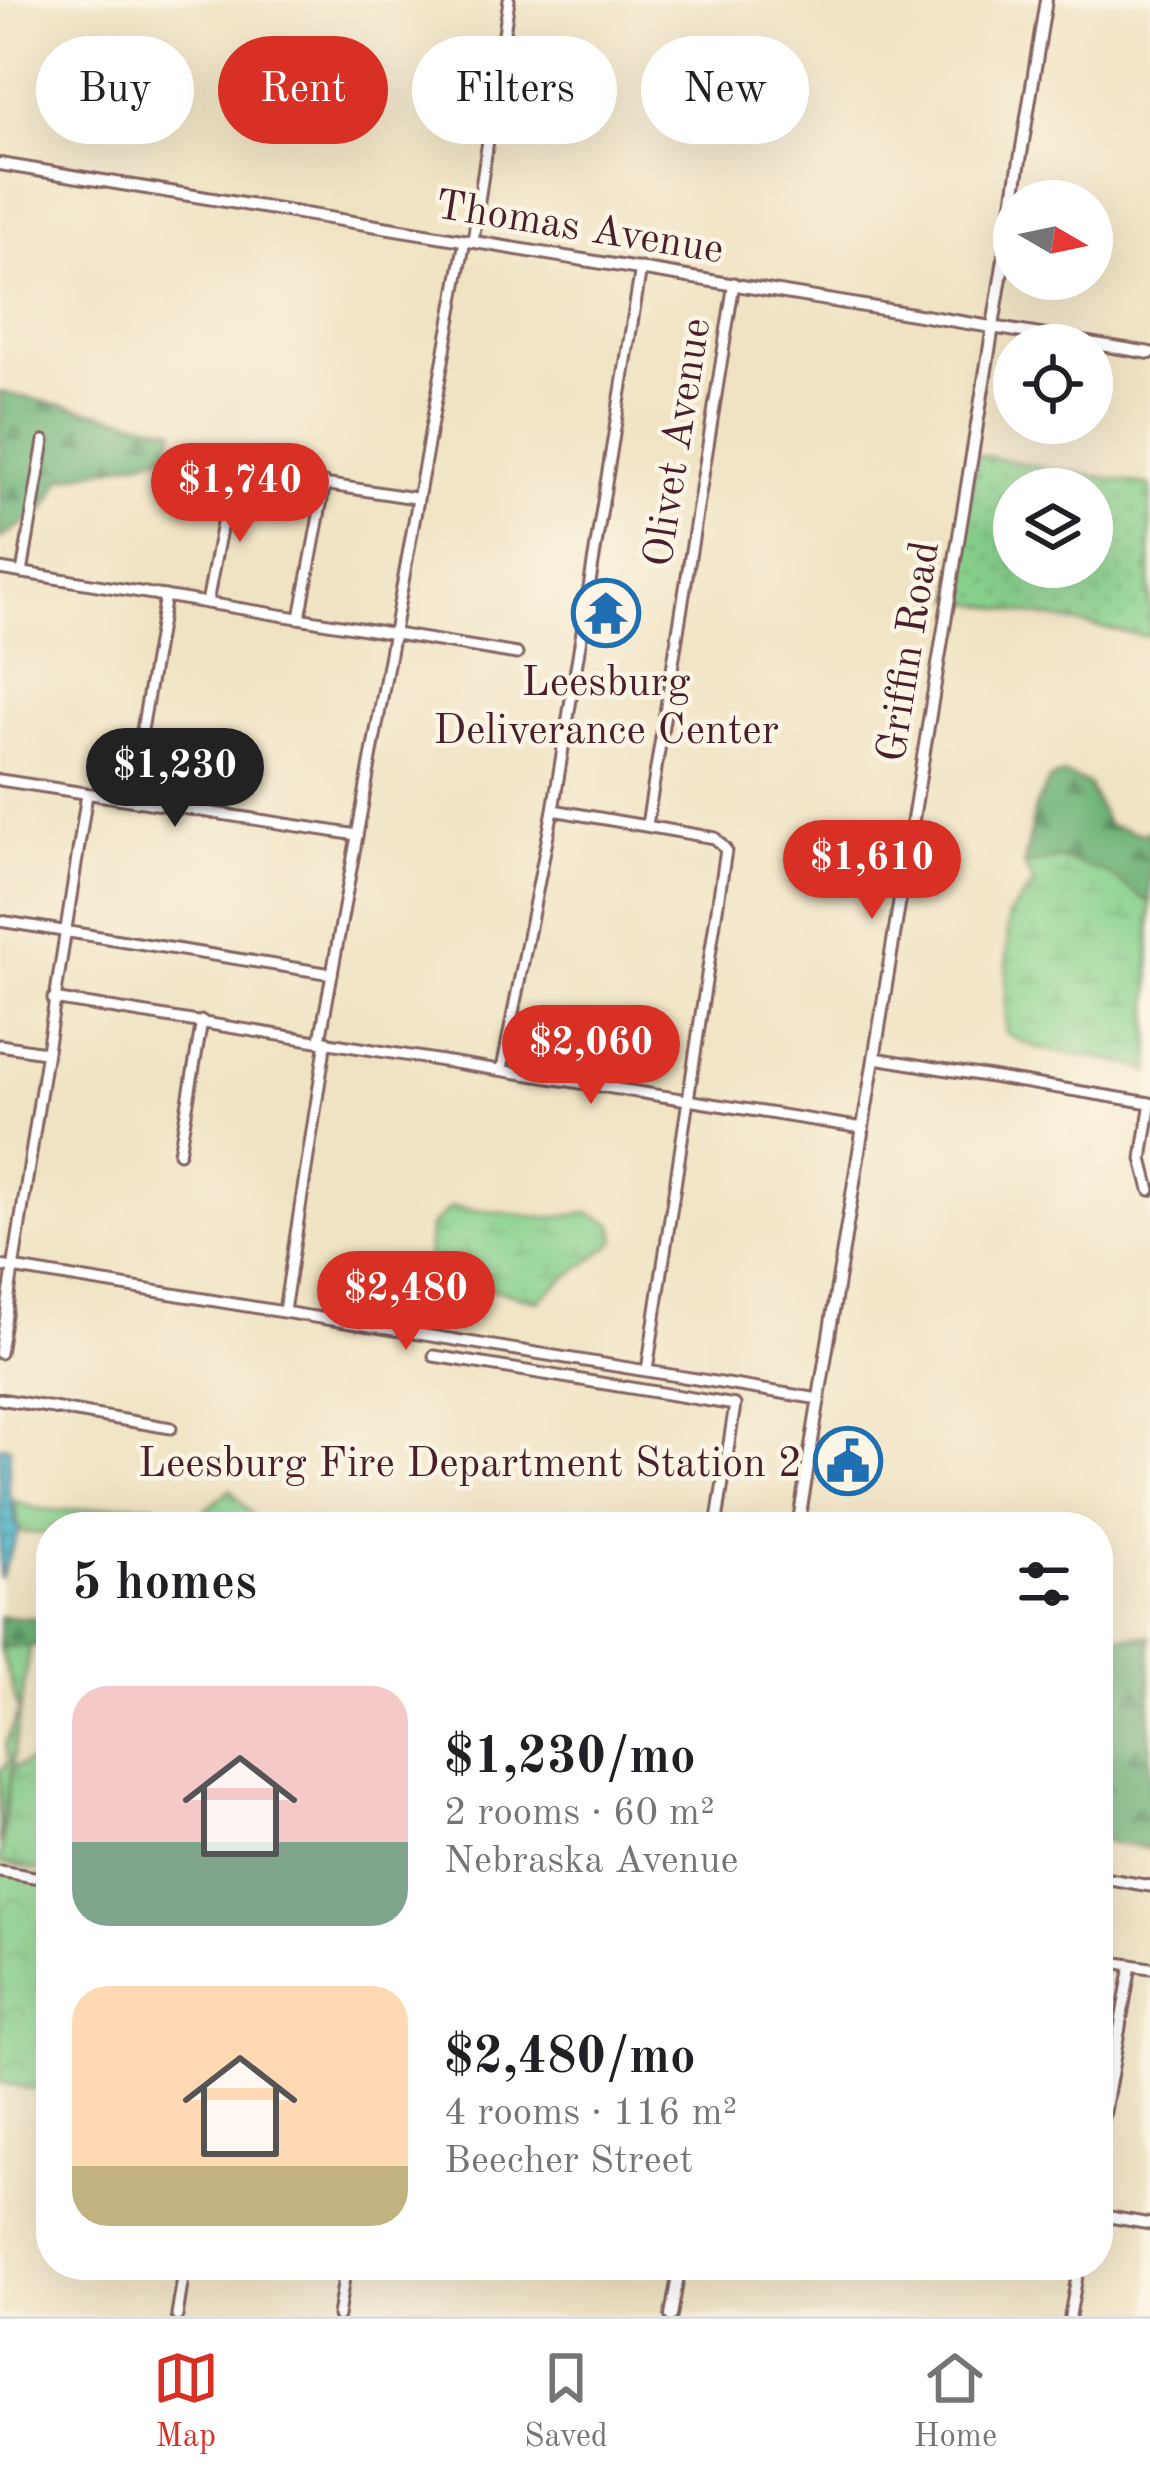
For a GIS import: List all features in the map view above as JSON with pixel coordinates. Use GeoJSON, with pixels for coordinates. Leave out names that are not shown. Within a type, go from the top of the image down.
{"type":"FeatureCollection","features":[{"type":"Feature","properties":{"kind":"street"},"geometry":{"type":"LineString","coordinates":[[284,1311],[332,974],[509,0]]}},
{"type":"Feature","properties":{"kind":"street","name":"Griffin Road"},"geometry":{"type":"LineString","coordinates":[[993,324],[1046,0]]}},
{"type":"Feature","properties":{"kind":"street","name":"Thomas Avenue"},"geometry":{"type":"LineString","coordinates":[[0,164],[993,326]]}},
{"type":"Feature","properties":{"kind":"street"},"geometry":{"type":"LineString","coordinates":[[502,1069],[553,810],[640,268]]}},
{"type":"Feature","properties":{"kind":"street","name":"Olivet Avenue"},"geometry":{"type":"LineString","coordinates":[[647,825],[734,284]]}},
{"type":"Feature","properties":{"kind":"street","name":"Griffin Road"},"geometry":{"type":"LineString","coordinates":[[800,1512],[993,326]]}},
{"type":"Feature","properties":{"kind":"street","name":"Thomas Avenue"},"geometry":{"type":"LineString","coordinates":[[1113,346],[1150,352]]}},
{"type":"Feature","properties":{"kind":"street"},"geometry":{"type":"LineString","coordinates":[[22,573],[44,441]]}},
{"type":"Feature","properties":{"kind":"street"},"geometry":{"type":"LineString","coordinates":[[207,602],[232,470],[415,498]]}},
{"type":"Feature","properties":{"kind":"street"},"geometry":{"type":"LineString","coordinates":[[300,618],[325,484]]}},
{"type":"Feature","properties":{"kind":"street"},"geometry":{"type":"LineString","coordinates":[[0,569],[517,653]]}},
{"type":"Feature","properties":{"kind":"street"},"geometry":{"type":"LineString","coordinates":[[130,800],[165,596]]}},
{"type":"Feature","properties":{"kind":"street"},"geometry":{"type":"LineString","coordinates":[[0,780],[357,835]]}},
{"type":"Feature","properties":{"kind":"street"},"geometry":{"type":"LineString","coordinates":[[0,1353],[6,1267],[87,794]]}},
{"type":"Feature","properties":{"kind":"street"},"geometry":{"type":"LineString","coordinates":[[553,810],[718,839],[727,855],[647,1370]]}},
{"type":"Feature","properties":{"kind":"street"},"geometry":{"type":"LineString","coordinates":[[0,921],[332,974]]}},
{"type":"Feature","properties":{"kind":"street"},"geometry":{"type":"LineString","coordinates":[[53,999],[863,1128]]}},
{"type":"Feature","properties":{"kind":"street"},"geometry":{"type":"LineString","coordinates":[[179,1154],[202,1021]]}},
{"type":"Feature","properties":{"kind":"street"},"geometry":{"type":"LineString","coordinates":[[0,1045],[44,1052]]}},
{"type":"Feature","properties":{"kind":"street"},"geometry":{"type":"LineString","coordinates":[[874,1058],[1150,1105],[1142,1160],[1150,1190]]}},
{"type":"Feature","properties":{"kind":"street"},"geometry":{"type":"LineString","coordinates":[[6,1267],[819,1399]]}},
{"type":"Feature","properties":{"kind":"street"},"geometry":{"type":"LineString","coordinates":[[434,1356],[735,1405],[718,1512]]}},
{"type":"Feature","properties":{"kind":"street"},"geometry":{"type":"LineString","coordinates":[[0,1399],[171,1427]]}},
{"type":"Feature","properties":{"kind":"street"},"geometry":{"type":"LineString","coordinates":[[0,1871],[36,1877]]}},
{"type":"Feature","properties":{"kind":"street"},"geometry":{"type":"LineString","coordinates":[[1113,1880],[1150,1886]]}},
{"type":"Feature","properties":{"kind":"street"},"geometry":{"type":"LineString","coordinates":[[1113,1962],[1150,1968]]}},
{"type":"Feature","properties":{"kind":"street"},"geometry":{"type":"LineString","coordinates":[[1113,2066],[1131,1965]]}},
{"type":"Feature","properties":{"kind":"street"},"geometry":{"type":"LineString","coordinates":[[1113,2218],[1150,2224]]}},
{"type":"Feature","properties":{"kind":"street"},"geometry":{"type":"LineString","coordinates":[[177,2316],[183,2280]]}},
{"type":"Feature","properties":{"kind":"street"},"geometry":{"type":"LineString","coordinates":[[338,2316],[344,2280]]}},
{"type":"Feature","properties":{"kind":"street"},"geometry":{"type":"LineString","coordinates":[[671,2316],[677,2280]]}},
{"type":"Feature","properties":{"kind":"street"},"geometry":{"type":"LineString","coordinates":[[1070,2316],[1076,2280]]}},
{"type":"Feature","properties":{"kind":"green space"},"geometry":{"type":"Polygon","coordinates":[[[0,392],[175,429],[164,455],[61,479],[45,510],[0,539],[0,392]]]}},
{"type":"Feature","properties":{"kind":"green space"},"geometry":{"type":"Polygon","coordinates":[[[977,455],[1050,468],[993,468],[993,588],[1113,588],[1113,479],[1150,486],[1150,637],[953,599],[977,455]]]}},
{"type":"Feature","properties":{"kind":"green space"},"geometry":{"type":"Polygon","coordinates":[[[1063,774],[1088,784],[1107,825],[1143,834],[1150,830],[1150,903],[1075,865],[1024,865],[1035,808],[1049,780],[1063,774]]]}},
{"type":"Feature","properties":{"kind":"green space"},"geometry":{"type":"Polygon","coordinates":[[[1060,858],[1107,873],[1150,903],[1150,1073],[1114,1061],[1038,1048],[1005,1032],[1008,916],[1034,884],[1024,865],[1060,858]]]}},
{"type":"Feature","properties":{"kind":"green space"},"geometry":{"type":"Polygon","coordinates":[[[451,1207],[547,1218],[589,1213],[613,1224],[616,1240],[538,1301],[437,1274],[428,1258],[430,1227],[451,1207]]]}},
{"type":"Feature","properties":{"kind":"green space"},"geometry":{"type":"Polygon","coordinates":[[[230,1489],[249,1512],[203,1512],[230,1489]]]}},
{"type":"Feature","properties":{"kind":"green space"},"geometry":{"type":"Polygon","coordinates":[[[15,1501],[50,1510],[156,1505],[156,1512],[36,1512],[36,1533],[19,1532],[15,1501]]]}},
{"type":"Feature","properties":{"kind":"green space"},"geometry":{"type":"Polygon","coordinates":[[[0,1617],[36,1618],[36,1646],[0,1647],[0,1617]]]}},
{"type":"Feature","properties":{"kind":"green space"},"geometry":{"type":"Polygon","coordinates":[[[1150,1636],[1150,1849],[1113,1843],[1113,1637],[1150,1636]]]}},
{"type":"Feature","properties":{"kind":"green space"},"geometry":{"type":"Polygon","coordinates":[[[30,1646],[0,1844],[0,1772],[9,1761],[5,1745],[19,1711],[0,1647],[30,1646]]]}},
{"type":"Feature","properties":{"kind":"green space"},"geometry":{"type":"Polygon","coordinates":[[[36,1762],[36,1870],[0,1863],[11,1768],[36,1762]]]}},
{"type":"Feature","properties":{"kind":"green space"},"geometry":{"type":"Polygon","coordinates":[[[0,1871],[36,1877],[36,2089],[0,2083],[0,1871]]]}},
{"type":"Feature","properties":{"kind":"water"},"geometry":{"type":"Polygon","coordinates":[[[0,1445],[10,1447],[8,1488],[19,1532],[0,1579],[0,1445]]]}},
{"type":"Feature","properties":{"kind":"place","name":"Leesburg Deliverance Center"},"geometry":{"type":"Point","coordinates":[606,613]}},
{"type":"Feature","properties":{"kind":"place","name":"Leesburg Fire Department Station 2"},"geometry":{"type":"Point","coordinates":[848,1461]}}]}
